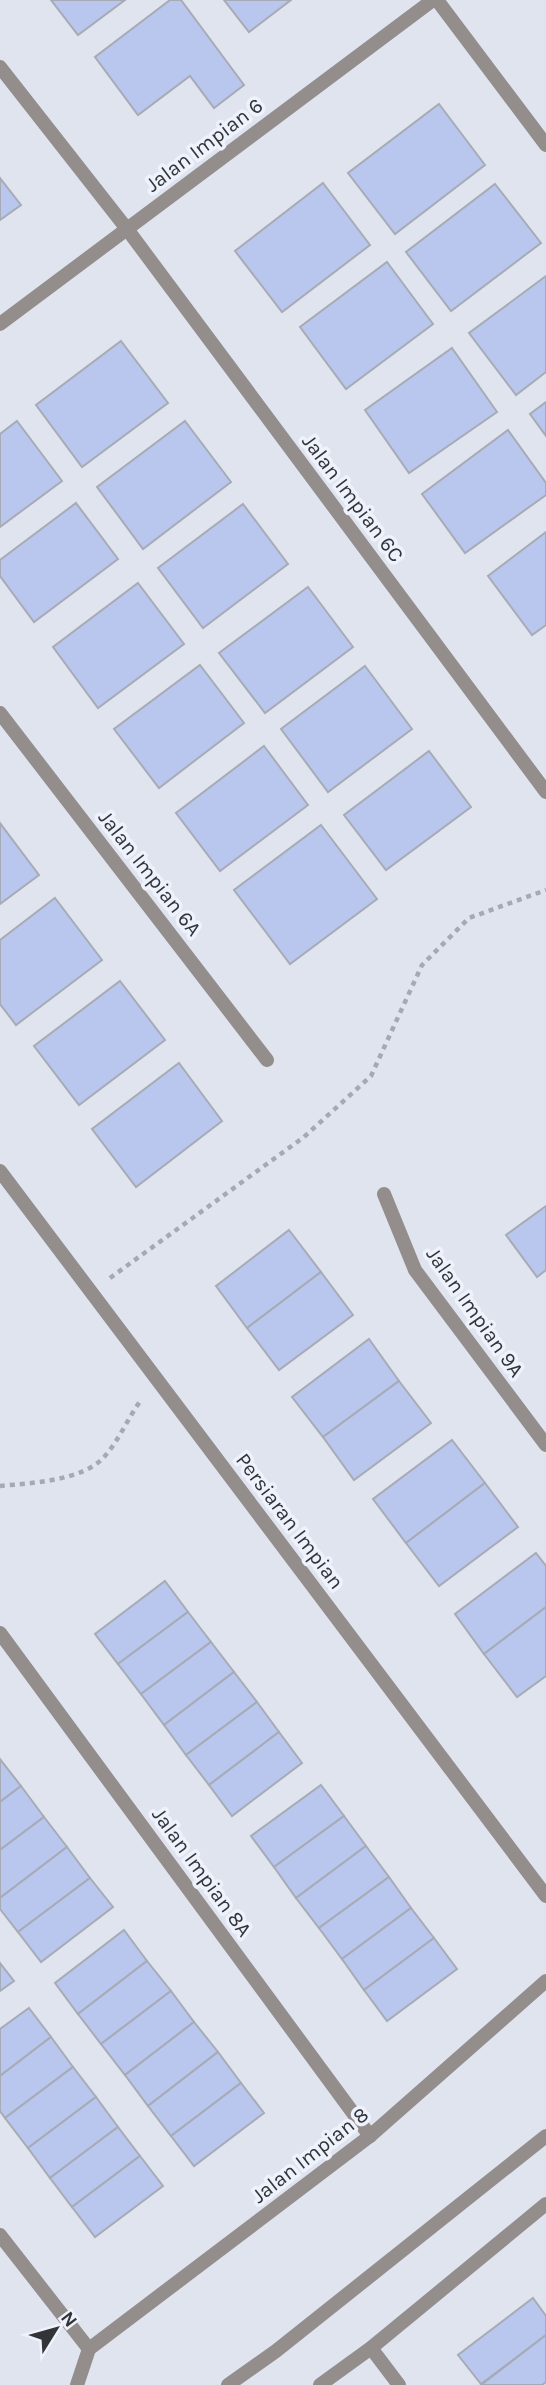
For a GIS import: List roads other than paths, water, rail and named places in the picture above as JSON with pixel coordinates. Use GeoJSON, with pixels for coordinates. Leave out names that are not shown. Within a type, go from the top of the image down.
{"type":"FeatureCollection","features":[{"type":"Feature","properties":{"kind":"street"},"geometry":{"type":"LineString","coordinates":[[435,0],[546,145]]}},
{"type":"Feature","properties":{"kind":"street","name":"Jalan Impian 6"},"geometry":{"type":"LineString","coordinates":[[0,324],[435,0]]}},
{"type":"Feature","properties":{"kind":"street","name":"Jalan Impian 6C"},"geometry":{"type":"LineString","coordinates":[[0,67],[127,229],[546,792]]}},
{"type":"Feature","properties":{"kind":"street","name":"Jalan Impian 6A"},"geometry":{"type":"LineString","coordinates":[[0,713],[267,1060]]}},
{"type":"Feature","properties":{"kind":"street","name":"Persiaran Impian"},"geometry":{"type":"LineString","coordinates":[[0,1171],[546,1896]]}},
{"type":"Feature","properties":{"kind":"street","name":"Jalan Impian 9A"},"geometry":{"type":"LineString","coordinates":[[384,1194],[415,1270],[546,1445]]}},
{"type":"Feature","properties":{"kind":"street","name":"Jalan Impian 8A"},"geometry":{"type":"LineString","coordinates":[[0,1633],[370,2136]]}},
{"type":"Feature","properties":{"kind":"street","name":"Jalan Impian 8"},"geometry":{"type":"LineString","coordinates":[[89,2349],[370,2136],[546,1981]]}},
{"type":"Feature","properties":{"kind":"street"},"geometry":{"type":"LineString","coordinates":[[228,2385],[276,2351],[546,2136]]}},
{"type":"Feature","properties":{"kind":"street"},"geometry":{"type":"LineString","coordinates":[[320,2385],[371,2348],[546,2204]]}},
{"type":"Feature","properties":{"kind":"street"},"geometry":{"type":"LineString","coordinates":[[0,2235],[89,2349],[77,2385]]}},
{"type":"Feature","properties":{"kind":"street"},"geometry":{"type":"LineString","coordinates":[[371,2348],[400,2385]]}}]}
